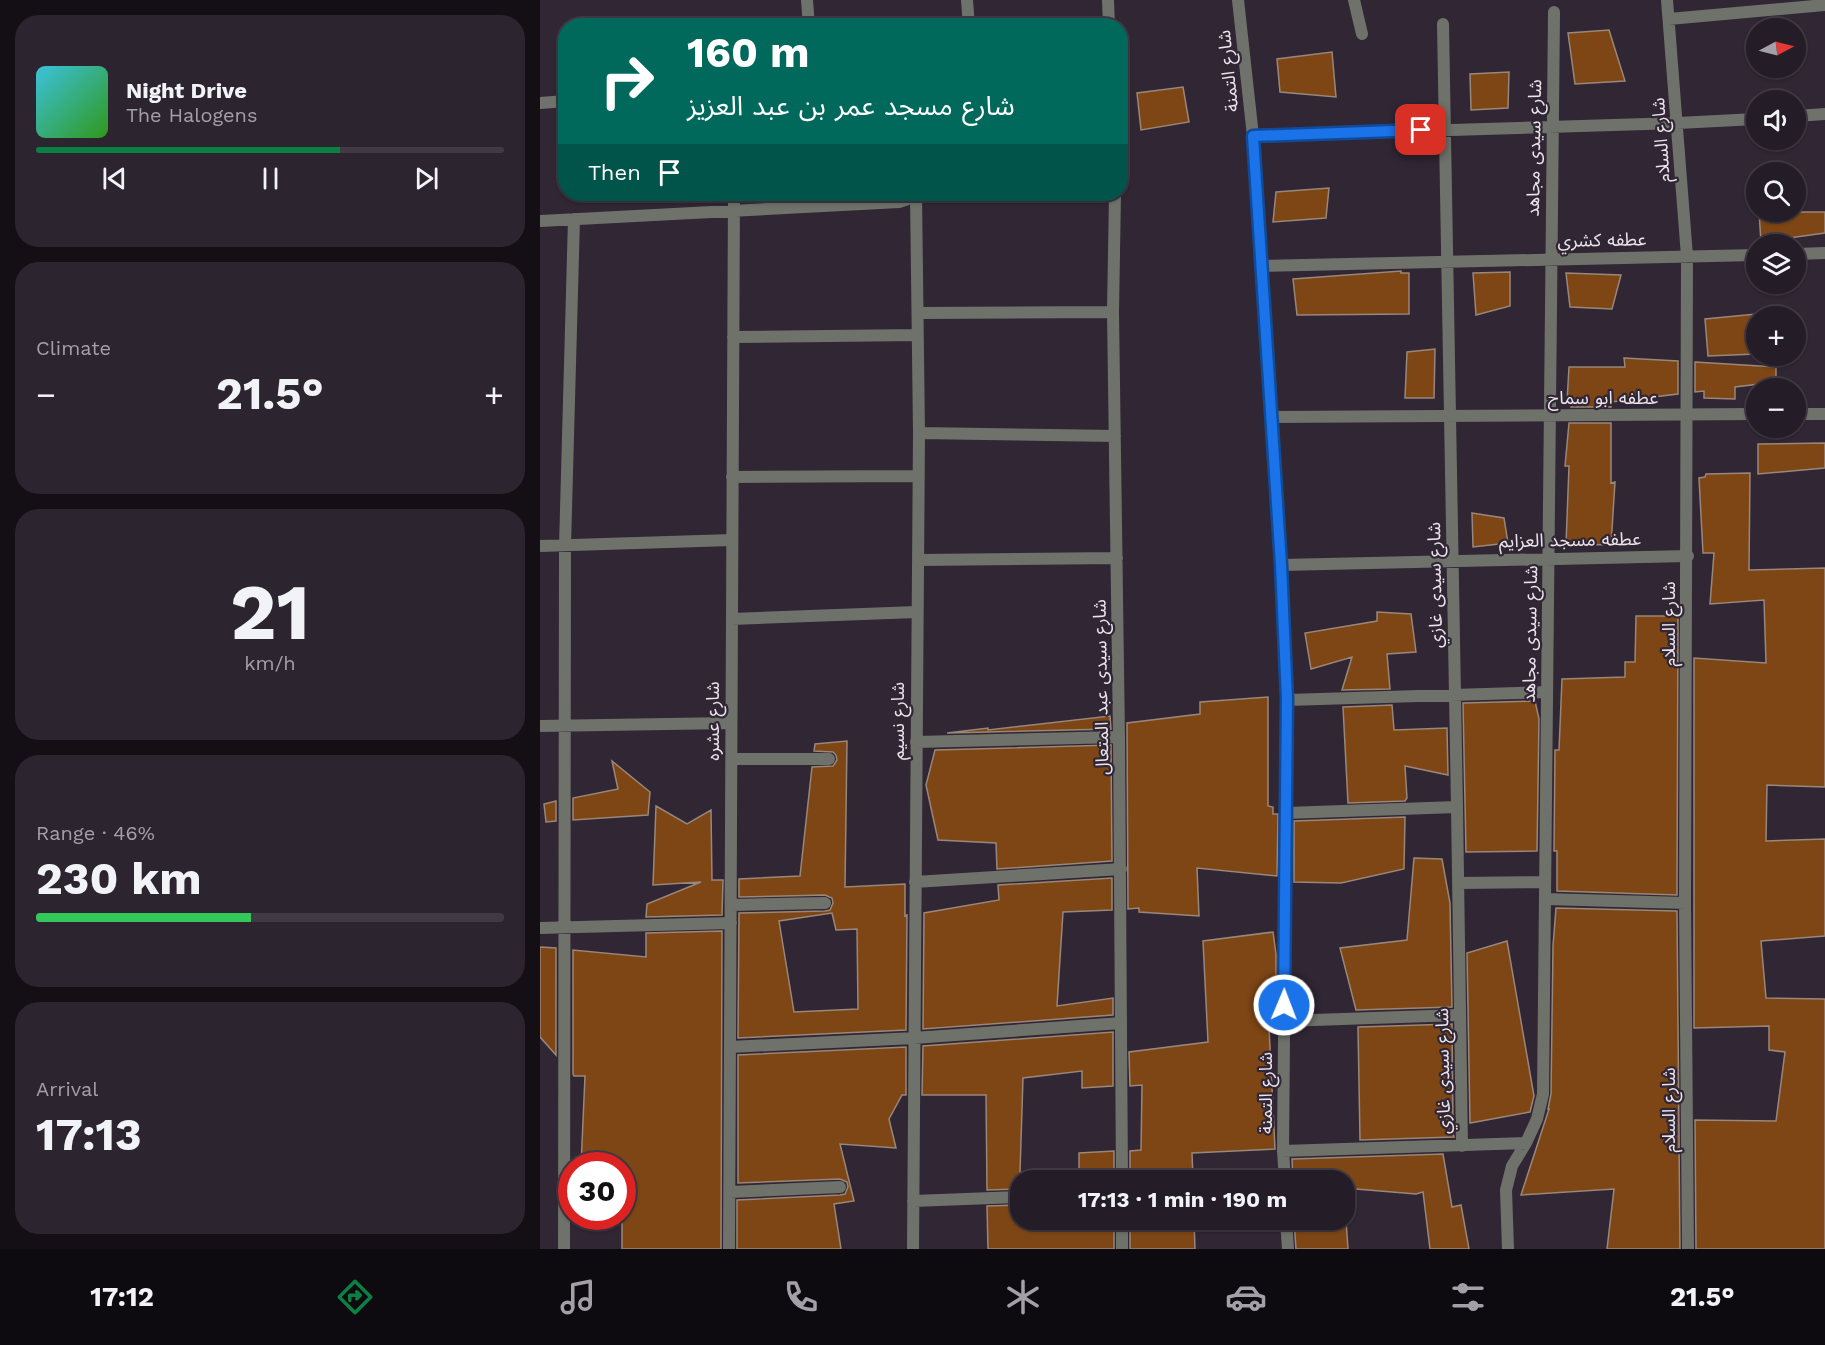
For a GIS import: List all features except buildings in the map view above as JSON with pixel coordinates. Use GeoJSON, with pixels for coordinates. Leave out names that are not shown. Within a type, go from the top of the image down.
{"type":"FeatureCollection","features":[{"type":"Feature","properties":{"kind":"street"},"geometry":{"type":"LineString","coordinates":[[807,0],[808,18]]}},
{"type":"Feature","properties":{"kind":"street"},"geometry":{"type":"LineString","coordinates":[[968,0],[969,18]]}},
{"type":"Feature","properties":{"kind":"street"},"geometry":{"type":"LineString","coordinates":[[1108,0],[1109,18]]}},
{"type":"Feature","properties":{"kind":"street","name":"شارع التمنة"},"geometry":{"type":"LineString","coordinates":[[1238,0],[1253,136],[1281,565],[1287,699],[1284,1170]]}},
{"type":"Feature","properties":{"kind":"street"},"geometry":{"type":"LineString","coordinates":[[1354,0],[1362,34]]}},
{"type":"Feature","properties":{"kind":"street","name":"شارع السلام"},"geometry":{"type":"LineString","coordinates":[[1667,0],[1687,256],[1688,556],[1685,903],[1688,1249]]}},
{"type":"Feature","properties":{"kind":"street"},"geometry":{"type":"LineString","coordinates":[[1669,18],[1825,5]]}},
{"type":"Feature","properties":{"kind":"street","name":"شارع سيدى مجاهد"},"geometry":{"type":"LineString","coordinates":[[1508,1249],[1506,1190],[1512,1166],[1537,1119],[1543,1094],[1554,12]]}},
{"type":"Feature","properties":{"kind":"street","name":"شارع سيدى غازي"},"geometry":{"type":"LineString","coordinates":[[1443,24],[1462,1146]]}},
{"type":"Feature","properties":{"kind":"street"},"geometry":{"type":"LineString","coordinates":[[540,103],[558,102]]}},
{"type":"Feature","properties":{"kind":"street"},"geometry":{"type":"LineString","coordinates":[[1806,115],[1825,114]]}},
{"type":"Feature","properties":{"kind":"street"},"geometry":{"type":"LineString","coordinates":[[1253,136],[1552,128],[1746,120]]}},
{"type":"Feature","properties":{"kind":"street","name":"شارع عشره"},"geometry":{"type":"LineString","coordinates":[[729,1249],[734,201]]}},
{"type":"Feature","properties":{"kind":"street"},"geometry":{"type":"LineString","coordinates":[[540,221],[734,210],[810,201]]}},
{"type":"Feature","properties":{"kind":"street"},"geometry":{"type":"LineString","coordinates":[[858,201],[901,201]]}},
{"type":"Feature","properties":{"kind":"street","name":"شارع نسيم"},"geometry":{"type":"LineString","coordinates":[[913,1249],[919,433],[916,201]]}},
{"type":"Feature","properties":{"kind":"street","name":"شارع سيدى عبد المتعال"},"geometry":{"type":"LineString","coordinates":[[1115,201],[1113,312],[1122,1170]]}},
{"type":"Feature","properties":{"kind":"street"},"geometry":{"type":"LineString","coordinates":[[564,1249],[565,546],[574,219]]}},
{"type":"Feature","properties":{"kind":"street"},"geometry":{"type":"LineString","coordinates":[[1806,254],[1825,253]]}},
{"type":"Feature","properties":{"kind":"street","name":"عطفه كشري"},"geometry":{"type":"LineString","coordinates":[[1261,266],[1746,255]]}},
{"type":"Feature","properties":{"kind":"street"},"geometry":{"type":"LineString","coordinates":[[918,313],[1113,312]]}},
{"type":"Feature","properties":{"kind":"street"},"geometry":{"type":"LineString","coordinates":[[733,337],[917,335]]}},
{"type":"Feature","properties":{"kind":"street","name":"عطفه ابو سماح"},"geometry":{"type":"LineString","coordinates":[[1271,417],[1746,414]]}},
{"type":"Feature","properties":{"kind":"street"},"geometry":{"type":"LineString","coordinates":[[1806,414],[1825,414]]}},
{"type":"Feature","properties":{"kind":"street"},"geometry":{"type":"LineString","coordinates":[[919,433],[1115,436]]}},
{"type":"Feature","properties":{"kind":"street"},"geometry":{"type":"LineString","coordinates":[[732,477],[918,476]]}},
{"type":"Feature","properties":{"kind":"street"},"geometry":{"type":"LineString","coordinates":[[540,546],[732,540]]}},
{"type":"Feature","properties":{"kind":"street","name":"عطفه مسجد العزايم"},"geometry":{"type":"LineString","coordinates":[[1281,565],[1688,556]]}},
{"type":"Feature","properties":{"kind":"street"},"geometry":{"type":"LineString","coordinates":[[918,560],[1117,558]]}},
{"type":"Feature","properties":{"kind":"street"},"geometry":{"type":"LineString","coordinates":[[732,619],[917,612]]}},
{"type":"Feature","properties":{"kind":"street"},"geometry":{"type":"LineString","coordinates":[[1287,699],[1547,692]]}},
{"type":"Feature","properties":{"kind":"street"},"geometry":{"type":"LineString","coordinates":[[540,726],[731,723]]}},
{"type":"Feature","properties":{"kind":"street"},"geometry":{"type":"LineString","coordinates":[[916,742],[1119,737]]}},
{"type":"Feature","properties":{"kind":"street"},"geometry":{"type":"LineString","coordinates":[[732,759],[829,759]]}},
{"type":"Feature","properties":{"kind":"street"},"geometry":{"type":"LineString","coordinates":[[1286,813],[1457,807]]}},
{"type":"Feature","properties":{"kind":"street"},"geometry":{"type":"LineString","coordinates":[[915,882],[1120,869]]}},
{"type":"Feature","properties":{"kind":"street"},"geometry":{"type":"LineString","coordinates":[[1458,883],[1545,882]]}},
{"type":"Feature","properties":{"kind":"street"},"geometry":{"type":"LineString","coordinates":[[1545,898],[1685,903]]}},
{"type":"Feature","properties":{"kind":"street"},"geometry":{"type":"LineString","coordinates":[[731,905],[825,903]]}},
{"type":"Feature","properties":{"kind":"street"},"geometry":{"type":"LineString","coordinates":[[540,928],[731,923]]}},
{"type":"Feature","properties":{"kind":"street"},"geometry":{"type":"LineString","coordinates":[[1284,1022],[1460,1015]]}},
{"type":"Feature","properties":{"kind":"street"},"geometry":{"type":"LineString","coordinates":[[730,1047],[914,1038],[1121,1023]]}},
{"type":"Feature","properties":{"kind":"street"},"geometry":{"type":"LineString","coordinates":[[1283,1151],[1526,1143]]}},
{"type":"Feature","properties":{"kind":"street"},"geometry":{"type":"LineString","coordinates":[[730,1192],[840,1187]]}},
{"type":"Feature","properties":{"kind":"street"},"geometry":{"type":"LineString","coordinates":[[913,1202],[1010,1197]]}},
{"type":"Feature","properties":{"kind":"street"},"geometry":{"type":"LineString","coordinates":[[1122,1230],[1122,1249]]}},
{"type":"Feature","properties":{"kind":"street"},"geometry":{"type":"LineString","coordinates":[[1286,1230],[1287,1249]]}},
{"type":"Feature","properties":{"kind":"route"},"geometry":{"type":"LineString","coordinates":[[1284,1005],[1287,699],[1281,565],[1253,136],[1421,130]]}}]}
